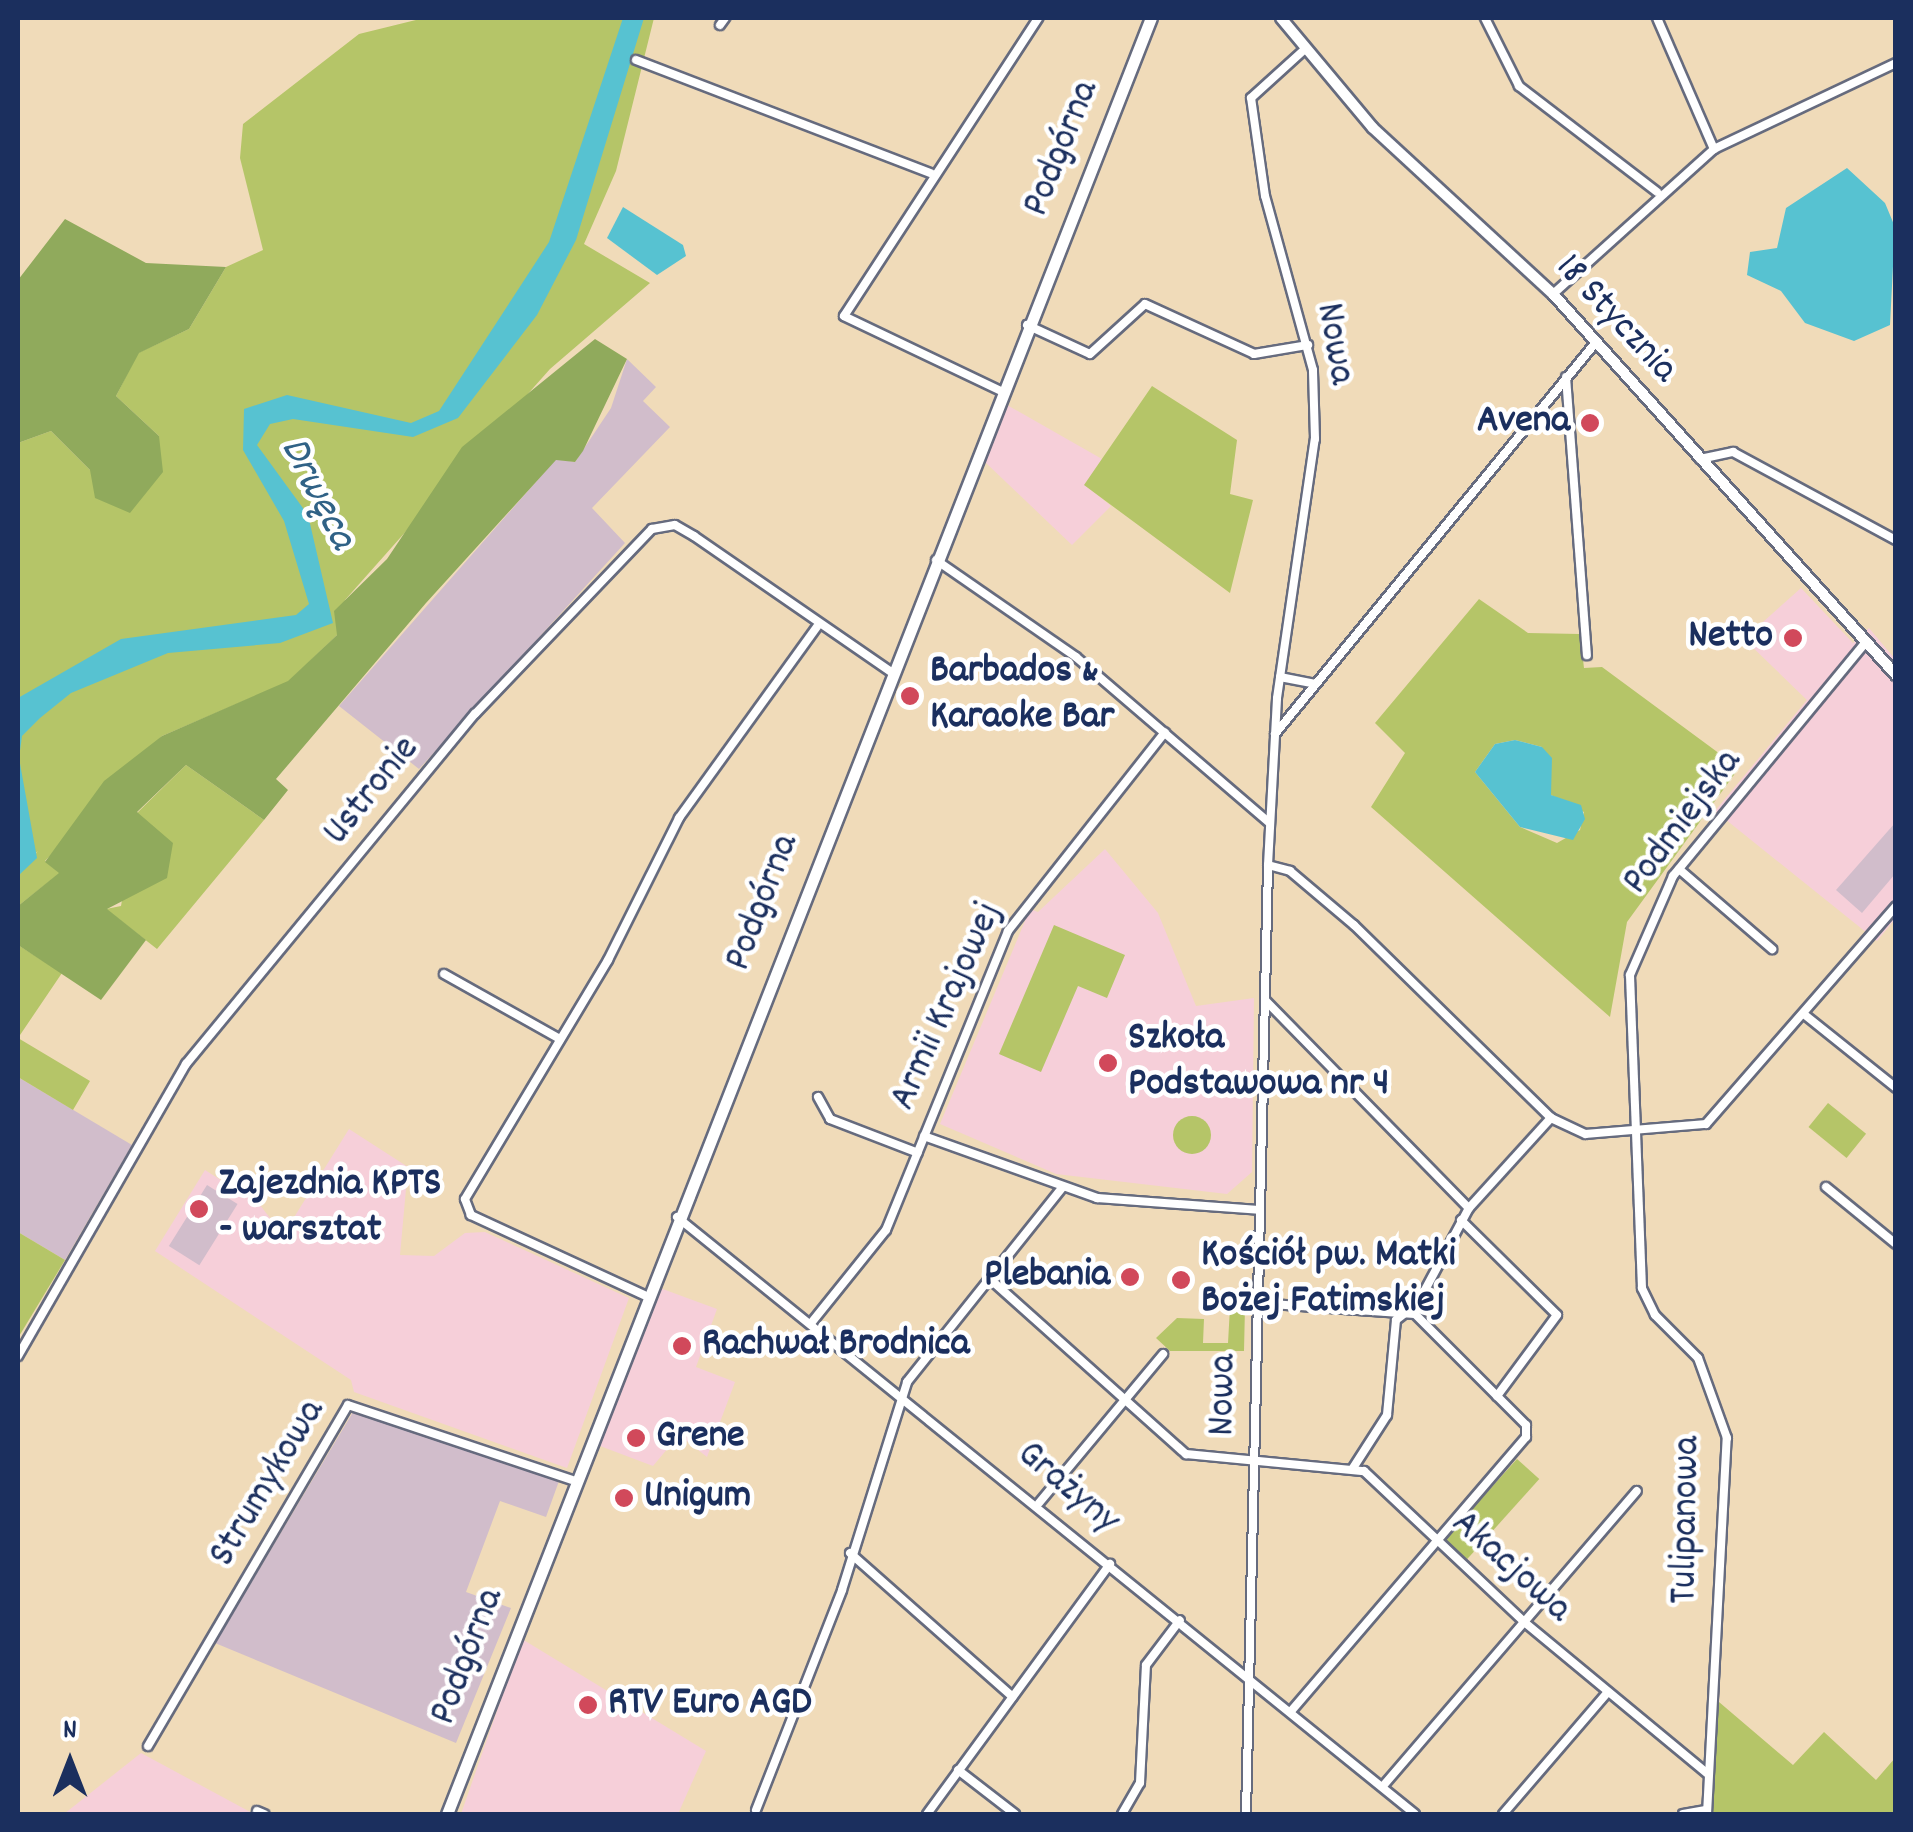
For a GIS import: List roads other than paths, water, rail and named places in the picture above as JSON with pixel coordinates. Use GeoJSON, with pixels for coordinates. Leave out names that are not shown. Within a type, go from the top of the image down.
{"type":"FeatureCollection","features":[{"type":"Feature","properties":{"kind":"main road","name":"Podgórna"},"geometry":{"type":"LineString","coordinates":[[447,1814],[644,1295],[1150,18]]}},
{"type":"Feature","properties":{"kind":"street"},"geometry":{"type":"LineString","coordinates":[[1000,392],[844,316],[931,173],[1038,18]]}},
{"type":"Feature","properties":{"kind":"street","name":"18 Stycznia"},"geometry":{"type":"LineString","coordinates":[[1280,18],[1373,128],[1553,294],[1896,675]]}},
{"type":"Feature","properties":{"kind":"street"},"geometry":{"type":"LineString","coordinates":[[1485,18],[1519,86],[1657,192]]}},
{"type":"Feature","properties":{"kind":"street"},"geometry":{"type":"LineString","coordinates":[[1657,18],[1714,149]]}},
{"type":"Feature","properties":{"kind":"street","name":"Nowa"},"geometry":{"type":"LineString","coordinates":[[1246,1814],[1270,823],[1280,677],[1315,476],[1308,346],[1265,196],[1251,106],[1255,87],[1304,50]]}},
{"type":"Feature","properties":{"kind":"street"},"geometry":{"type":"LineString","coordinates":[[636,60],[931,173]]}},
{"type":"Feature","properties":{"kind":"street"},"geometry":{"type":"LineString","coordinates":[[1553,294],[1657,192],[1714,149],[1896,62]]}},
{"type":"Feature","properties":{"kind":"street"},"geometry":{"type":"LineString","coordinates":[[1027,325],[1090,354],[1145,304],[1254,354],[1308,346]]}},
{"type":"Feature","properties":{"kind":"street"},"geometry":{"type":"LineString","coordinates":[[1275,734],[1597,341]]}},
{"type":"Feature","properties":{"kind":"street"},"geometry":{"type":"LineString","coordinates":[[1566,377],[1586,655]]}},
{"type":"Feature","properties":{"kind":"street"},"geometry":{"type":"LineString","coordinates":[[1700,459],[1733,452],[1896,540]]}},
{"type":"Feature","properties":{"kind":"street","name":"Ustronie"},"geometry":{"type":"LineString","coordinates":[[18,1356],[186,1064],[474,714],[652,529],[694,536],[816,627],[890,671]]}},
{"type":"Feature","properties":{"kind":"street"},"geometry":{"type":"LineString","coordinates":[[934,558],[1165,732],[1270,823]]}},
{"type":"Feature","properties":{"kind":"street"},"geometry":{"type":"LineString","coordinates":[[644,1295],[470,1215],[469,1189],[560,1040],[678,818],[816,627]]}},
{"type":"Feature","properties":{"kind":"street","name":"Podmiejska"},"geometry":{"type":"LineString","coordinates":[[1632,1132],[1630,975],[1650,916],[1679,869],[1866,642]]}},
{"type":"Feature","properties":{"kind":"street"},"geometry":{"type":"LineString","coordinates":[[1280,677],[1316,684]]}},
{"type":"Feature","properties":{"kind":"street","name":"Armii Krajowej"},"geometry":{"type":"LineString","coordinates":[[812,1322],[875,1250],[1008,931],[1165,732]]}},
{"type":"Feature","properties":{"kind":"street"},"geometry":{"type":"LineString","coordinates":[[1268,865],[1290,871],[1354,925],[1552,1118],[1586,1134],[1706,1124],[1805,1015],[1896,906]]}},
{"type":"Feature","properties":{"kind":"street"},"geometry":{"type":"LineString","coordinates":[[1679,869],[1772,949]]}},
{"type":"Feature","properties":{"kind":"street"},"geometry":{"type":"LineString","coordinates":[[444,974],[560,1040]]}},
{"type":"Feature","properties":{"kind":"street"},"geometry":{"type":"LineString","coordinates":[[1265,1000],[1469,1208]]}},
{"type":"Feature","properties":{"kind":"street"},"geometry":{"type":"LineString","coordinates":[[1805,1015],[1896,1088]]}},
{"type":"Feature","properties":{"kind":"street"},"geometry":{"type":"LineString","coordinates":[[818,1096],[830,1119],[918,1153]]}},
{"type":"Feature","properties":{"kind":"street"},"geometry":{"type":"LineString","coordinates":[[1257,1303],[1403,1309],[1418,1303],[1469,1208],[1552,1118]]}},
{"type":"Feature","properties":{"kind":"street","name":"Tulipanowa"},"geometry":{"type":"LineString","coordinates":[[1632,1132],[1646,1302],[1688,1342],[1726,1438],[1706,1812]]}},
{"type":"Feature","properties":{"kind":"street"},"geometry":{"type":"LineString","coordinates":[[924,1136],[1062,1188],[1163,1208],[1259,1210]]}},
{"type":"Feature","properties":{"kind":"street"},"geometry":{"type":"LineString","coordinates":[[1826,1187],[1896,1244]]}},
{"type":"Feature","properties":{"kind":"street"},"geometry":{"type":"LineString","coordinates":[[756,1810],[850,1553],[902,1394],[1062,1188]]}},
{"type":"Feature","properties":{"kind":"street","name":"Grażyny"},"geometry":{"type":"LineString","coordinates":[[676,1217],[1039,1504],[1415,1814]]}},
{"type":"Feature","properties":{"kind":"street"},"geometry":{"type":"LineString","coordinates":[[1461,1220],[1556,1315],[1497,1396]]}},
{"type":"Feature","properties":{"kind":"street"},"geometry":{"type":"LineString","coordinates":[[990,1279],[1186,1454],[1254,1464],[1353,1468],[1387,1415],[1403,1309]]}},
{"type":"Feature","properties":{"kind":"street"},"geometry":{"type":"LineString","coordinates":[[1292,1710],[1526,1437],[1497,1396],[1403,1309]]}},
{"type":"Feature","properties":{"kind":"street"},"geometry":{"type":"LineString","coordinates":[[1039,1504],[1163,1354]]}},
{"type":"Feature","properties":{"kind":"street","name":"Strumykowa"},"geometry":{"type":"LineString","coordinates":[[148,1746],[348,1405],[572,1480]]}},
{"type":"Feature","properties":{"kind":"street","name":"Akacjowa"},"geometry":{"type":"LineString","coordinates":[[1353,1468],[1523,1621],[1707,1773]]}},
{"type":"Feature","properties":{"kind":"street"},"geometry":{"type":"LineString","coordinates":[[1383,1786],[1637,1491]]}},
{"type":"Feature","properties":{"kind":"street"},"geometry":{"type":"LineString","coordinates":[[850,1553],[1012,1697]]}},
{"type":"Feature","properties":{"kind":"street"},"geometry":{"type":"LineString","coordinates":[[927,1814],[1110,1564]]}},
{"type":"Feature","properties":{"kind":"street"},"geometry":{"type":"LineString","coordinates":[[1122,1814],[1140,1782],[1146,1666],[1180,1620]]}},
{"type":"Feature","properties":{"kind":"street"},"geometry":{"type":"LineString","coordinates":[[1504,1814],[1608,1692]]}},
{"type":"Feature","properties":{"kind":"street"},"geometry":{"type":"LineString","coordinates":[[958,1770],[1015,1814]]}},
{"type":"Feature","properties":{"kind":"street"},"geometry":{"type":"LineString","coordinates":[[1683,1814],[1706,1812]]}},
{"type":"Feature","properties":{"kind":"water"},"geometry":{"type":"Polygon","coordinates":[[[623,18],[644,18],[576,240],[537,315],[458,418],[413,437],[293,419],[270,424],[257,445],[308,515],[333,623],[280,643],[168,653],[71,693],[22,736],[19,758],[37,858],[18,876],[18,698],[121,639],[296,615],[309,604],[284,521],[243,450],[244,409],[287,395],[411,423],[439,411],[549,242],[623,18]]]}},
{"type":"Feature","properties":{"kind":"water"},"geometry":{"type":"Polygon","coordinates":[[[1847,168],[1885,203],[1895,227],[1890,325],[1854,341],[1805,323],[1781,291],[1747,275],[1750,252],[1777,248],[1786,208],[1847,168]]]}},
{"type":"Feature","properties":{"kind":"water"},"geometry":{"type":"Polygon","coordinates":[[[623,207],[683,245],[686,256],[657,275],[607,238],[623,207]]]}},
{"type":"Feature","properties":{"kind":"water"},"geometry":{"type":"Polygon","coordinates":[[[1515,740],[1542,747],[1552,758],[1551,795],[1581,805],[1585,819],[1573,840],[1520,827],[1475,772],[1495,744],[1515,740]]]}},
{"type":"Feature","properties":{"kind":"place","name":"Avena"},"geometry":{"type":"Point","coordinates":[1590,423]}},
{"type":"Feature","properties":{"kind":"place","name":"Netto"},"geometry":{"type":"Point","coordinates":[1793,638]}},
{"type":"Feature","properties":{"kind":"place","name":"Barbados & Karaoke Bar"},"geometry":{"type":"Point","coordinates":[910,696]}},
{"type":"Feature","properties":{"kind":"place","name":"Szkoła Podstawowa nr 4"},"geometry":{"type":"Point","coordinates":[1108,1063]}},
{"type":"Feature","properties":{"kind":"place","name":"Zajezdnia KPTS - warsztat"},"geometry":{"type":"Point","coordinates":[199,1209]}},
{"type":"Feature","properties":{"kind":"place","name":"Plebania"},"geometry":{"type":"Point","coordinates":[1130,1277]}},
{"type":"Feature","properties":{"kind":"place","name":"Kościół pw. Matki Bożej Fatimskiej"},"geometry":{"type":"Point","coordinates":[1181,1280]}},
{"type":"Feature","properties":{"kind":"place","name":"Rachwał Brodnica"},"geometry":{"type":"Point","coordinates":[682,1346]}},
{"type":"Feature","properties":{"kind":"place","name":"Grene"},"geometry":{"type":"Point","coordinates":[636,1438]}},
{"type":"Feature","properties":{"kind":"place","name":"Unigum"},"geometry":{"type":"Point","coordinates":[624,1498]}},
{"type":"Feature","properties":{"kind":"place","name":"RTV Euro AGD"},"geometry":{"type":"Point","coordinates":[588,1705]}},
{"type":"Feature","properties":{"kind":"water label","name":"Drwęca"},"geometry":{"type":"Point","coordinates":[316,494]}}]}
